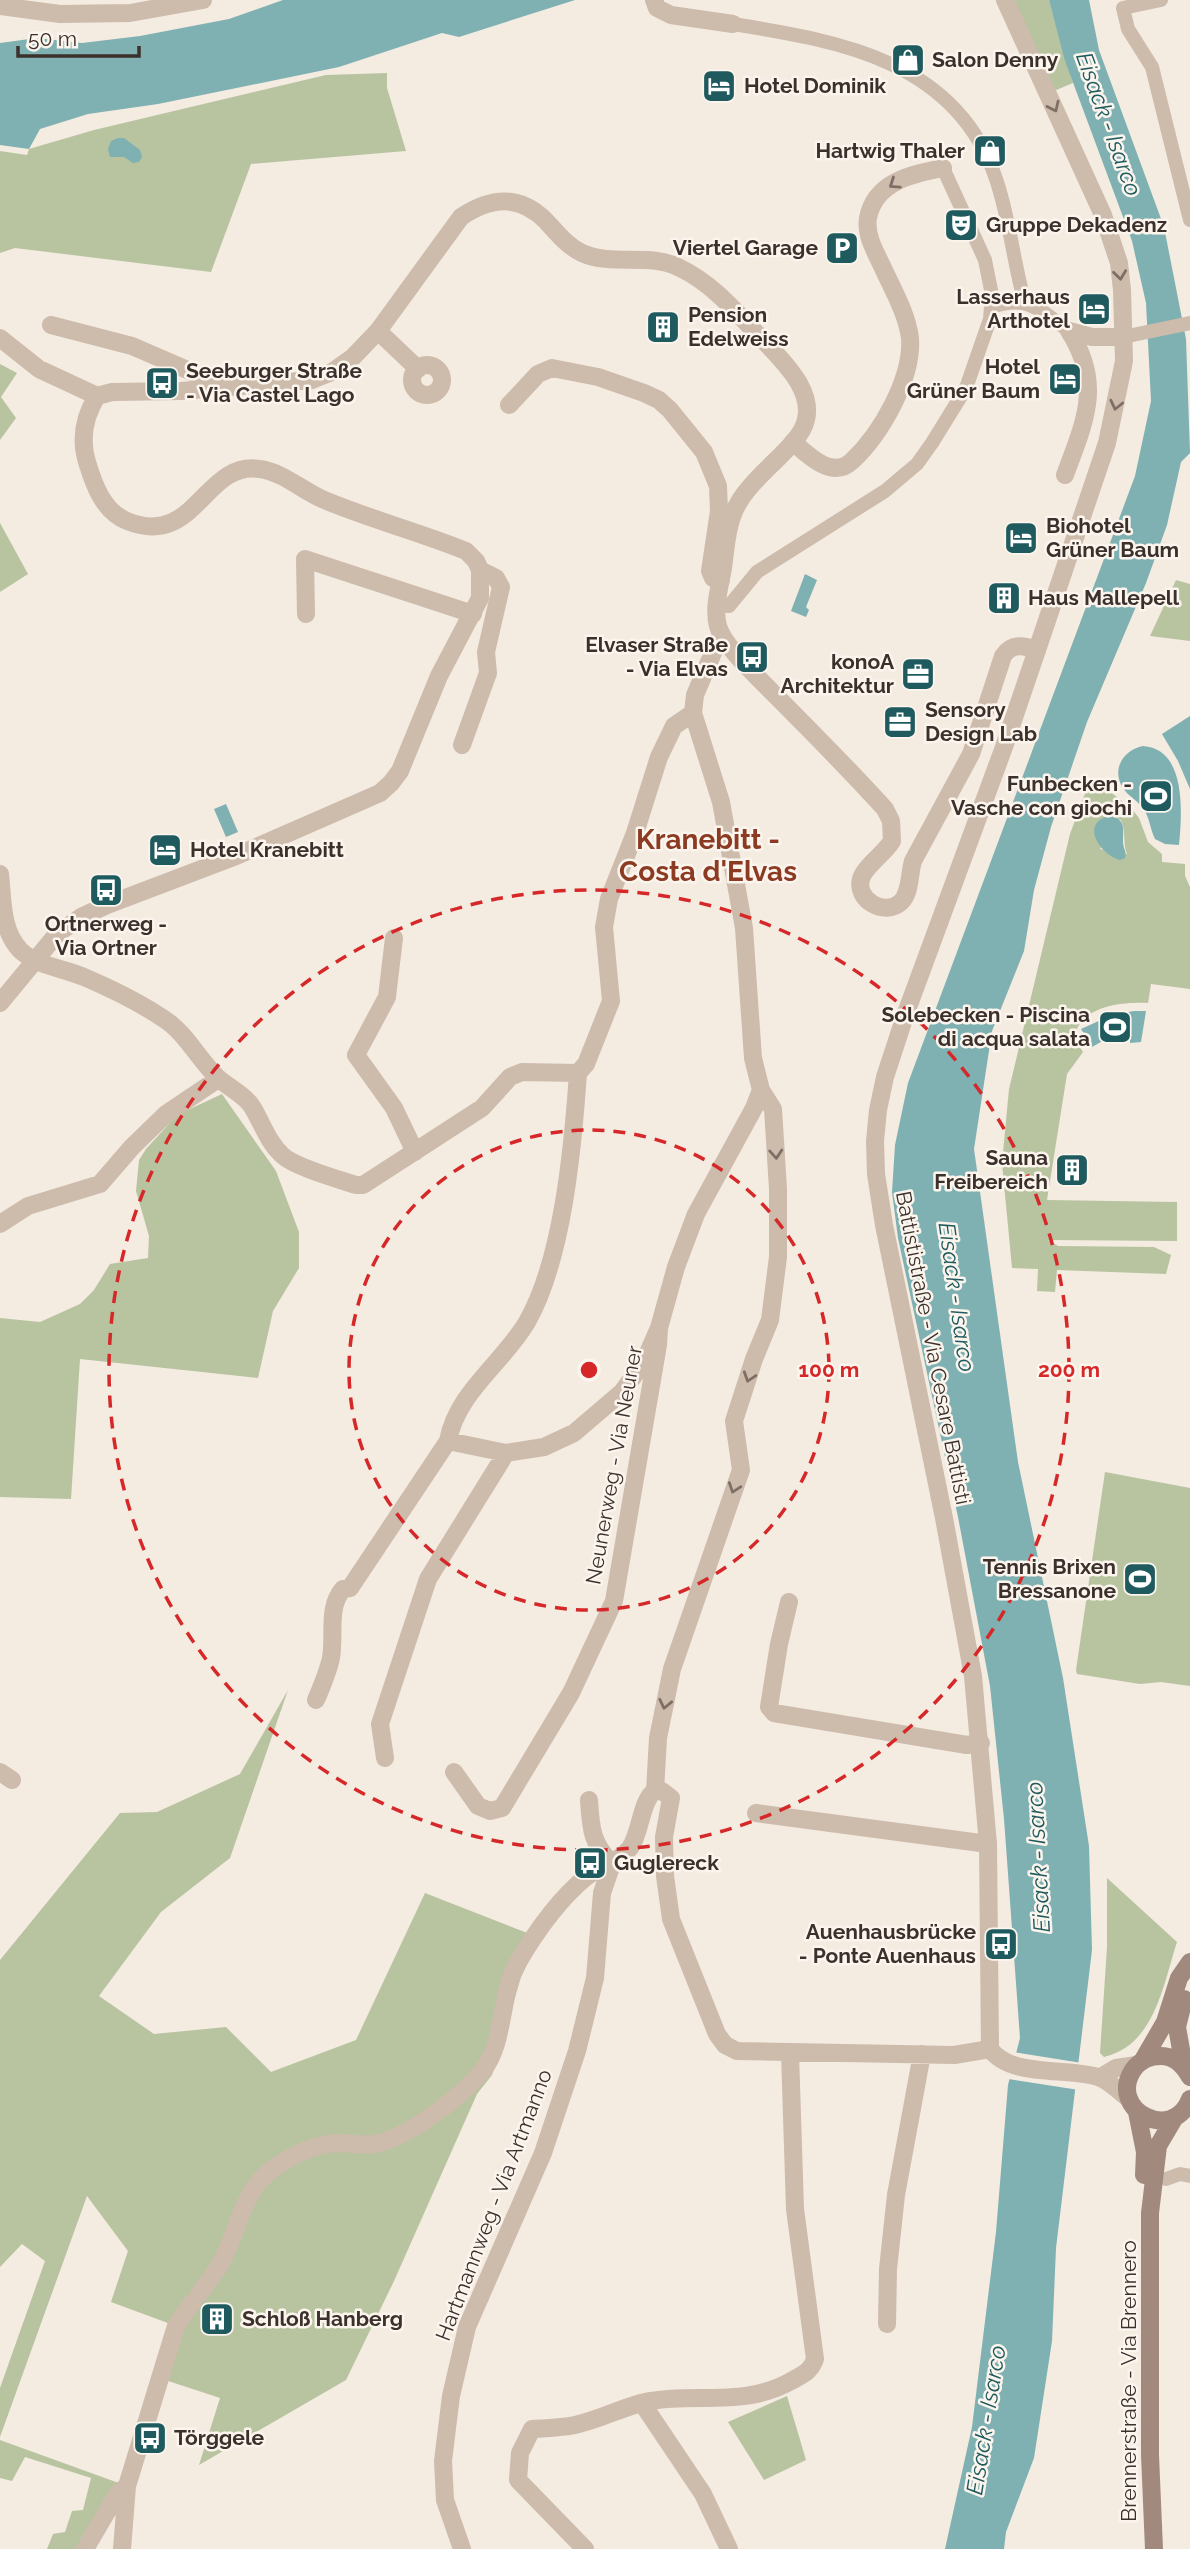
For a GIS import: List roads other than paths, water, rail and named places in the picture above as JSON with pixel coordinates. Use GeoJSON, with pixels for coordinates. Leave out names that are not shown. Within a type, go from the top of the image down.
{"type":"FeatureCollection","features":[{"type":"Feature","properties":{"kind":"main road","name":"Brennerstraße - Via Brennero"},"geometry":{"type":"LineString","coordinates":[[1150,2213],[1144,2179],[1142,2130],[1128,2081],[1165,2022],[1179,1978],[1190,1965]]}},
{"type":"Feature","properties":{"kind":"main road","name":"Brennerstraße - Via Brennero"},"geometry":{"type":"LineString","coordinates":[[1188,2074],[1177,2027],[1190,1981],[1190,1965]]}},
{"type":"Feature","properties":{"kind":"main road","name":"Brennerstraße - Via Brennero"},"geometry":{"type":"LineString","coordinates":[[1140,2063],[1160,2056],[1169,2057],[1188,2074]]}},
{"type":"Feature","properties":{"kind":"main road","name":"Brennerstraße - Via Brennero"},"geometry":{"type":"LineString","coordinates":[[1154,2549],[1150,2455],[1150,2213],[1158,2146],[1175,2117],[1189,2102]]}},
{"type":"Feature","properties":{"kind":"main road"},"geometry":{"type":"LineString","coordinates":[[1133,2106],[1152,2120],[1175,2117]]}},
{"type":"Feature","properties":{"kind":"street"},"geometry":{"type":"LineString","coordinates":[[0,6],[60,14],[130,13],[203,0]]}},
{"type":"Feature","properties":{"kind":"street"},"geometry":{"type":"LineString","coordinates":[[654,0],[657,8],[671,15],[811,36],[864,51],[933,86],[950,102],[971,131],[996,176],[1025,303]]}},
{"type":"Feature","properties":{"kind":"street"},"geometry":{"type":"LineString","coordinates":[[0,338],[39,369],[97,396],[112,392],[211,389],[312,380],[332,372],[353,357],[378,331],[461,216],[492,201],[509,201],[534,210],[567,243],[582,253],[602,258],[656,261],[677,266],[715,291],[765,343],[799,383],[806,398],[808,410],[801,432],[737,504],[731,520],[717,604],[717,624],[721,634],[749,668],[885,809],[891,821],[892,841],[861,878],[860,889],[866,899],[876,906],[890,908],[900,902],[908,891],[913,860],[971,754],[1003,656],[1009,648],[1018,646],[1037,650],[1107,443],[1130,336],[1113,238],[1005,0]]}},
{"type":"Feature","properties":{"kind":"street"},"geometry":{"type":"LineString","coordinates":[[1161,0],[1123,8],[1128,29],[1152,67],[1190,220]]}},
{"type":"Feature","properties":{"kind":"street"},"geometry":{"type":"LineString","coordinates":[[933,86],[936,108]]}},
{"type":"Feature","properties":{"kind":"street"},"geometry":{"type":"LineString","coordinates":[[717,604],[729,606],[757,572],[885,491],[917,464],[966,388],[992,307],[985,260],[943,168],[905,176],[890,185],[879,194],[872,205],[867,225],[872,243],[903,311],[910,338],[909,362],[903,382],[883,424],[859,455],[848,465],[838,468],[827,467],[815,461],[793,442]]}},
{"type":"Feature","properties":{"kind":"street"},"geometry":{"type":"LineString","coordinates":[[992,307],[1008,301],[1025,303],[1040,309],[1069,331],[1082,351],[1088,373],[1087,413],[1065,475]]}},
{"type":"Feature","properties":{"kind":"street"},"geometry":{"type":"LineString","coordinates":[[1069,331],[1092,337],[1130,336],[1190,323]]}},
{"type":"Feature","properties":{"kind":"street"},"geometry":{"type":"LineString","coordinates":[[51,325],[132,346],[199,375],[211,389]]}},
{"type":"Feature","properties":{"kind":"street"},"geometry":{"type":"LineString","coordinates":[[378,331],[418,369]]}},
{"type":"Feature","properties":{"kind":"street"},"geometry":{"type":"LineString","coordinates":[[509,405],[538,374],[552,368],[597,377],[659,400],[704,452],[715,476],[719,511],[710,571],[713,578],[721,580]]}},
{"type":"Feature","properties":{"kind":"street"},"geometry":{"type":"LineString","coordinates":[[0,1003],[57,934],[81,917],[236,856],[380,793],[400,771],[439,676],[480,598],[480,570],[476,561],[466,551],[319,498],[264,470],[248,467],[236,470],[189,512],[163,526],[142,526],[120,517],[104,503],[92,481],[83,450],[83,432],[97,396]]}},
{"type":"Feature","properties":{"kind":"street"},"geometry":{"type":"LineString","coordinates":[[306,614],[306,559],[473,614]]}},
{"type":"Feature","properties":{"kind":"street"},"geometry":{"type":"LineString","coordinates":[[462,746],[488,673],[486,652],[501,587],[496,578],[480,570]]}},
{"type":"Feature","properties":{"kind":"street"},"geometry":{"type":"LineString","coordinates":[[655,1791],[659,1738],[672,1669],[741,1470],[734,1421],[770,1320],[778,1257],[778,1189],[772,1109],[761,1090],[753,1058],[744,928],[721,802],[693,713],[695,695],[721,634]]}},
{"type":"Feature","properties":{"kind":"street","name":"Battististraße - Via Cesare Battisti"},"geometry":{"type":"LineString","coordinates":[[990,2049],[988,1844],[973,1676],[882,1214],[876,1174],[875,1141],[885,1077],[905,1013],[997,768],[1037,650]]}},
{"type":"Feature","properties":{"kind":"street"},"geometry":{"type":"LineString","coordinates":[[316,1700],[331,1655],[331,1630],[338,1594],[343,1589],[350,1588],[448,1441],[451,1426],[463,1402],[508,1349],[527,1321],[542,1287],[559,1227],[571,1151],[578,1073],[586,1064],[611,1001],[604,927],[609,900],[635,833],[659,757],[674,726],[693,713]]}},
{"type":"Feature","properties":{"kind":"street"},"geometry":{"type":"LineString","coordinates":[[0,874],[5,923],[20,949],[35,960],[81,976],[128,997],[166,1020],[180,1031],[219,1079],[249,1103],[270,1141],[283,1157],[356,1185],[363,1185],[482,1108],[509,1077],[522,1072],[578,1073]]}},
{"type":"Feature","properties":{"kind":"street"},"geometry":{"type":"LineString","coordinates":[[394,938],[387,997],[356,1055],[394,1108],[415,1152]]}},
{"type":"Feature","properties":{"kind":"street"},"geometry":{"type":"LineString","coordinates":[[0,1224],[28,1206],[100,1184],[166,1114],[219,1079]]}},
{"type":"Feature","properties":{"kind":"street","name":"Neunerweg - Via Neuner"},"geometry":{"type":"LineString","coordinates":[[448,1441],[506,1453],[544,1447],[574,1433],[622,1392],[644,1362],[659,1328],[676,1267],[696,1214],[754,1108],[761,1090]]}},
{"type":"Feature","properties":{"kind":"street","name":"Neunerweg - Via Neuner"},"geometry":{"type":"LineString","coordinates":[[454,1772],[478,1806],[490,1811],[502,1808],[571,1693],[614,1601],[659,1328]]}},
{"type":"Feature","properties":{"kind":"street"},"geometry":{"type":"LineString","coordinates":[[384,1758],[380,1724],[428,1579],[506,1453]]}},
{"type":"Feature","properties":{"kind":"street"},"geometry":{"type":"LineString","coordinates":[[789,1602],[769,1707],[774,1713],[967,1745],[981,1743]]}},
{"type":"Feature","properties":{"kind":"street"},"geometry":{"type":"LineString","coordinates":[[122,2549],[127,2486],[176,2326],[223,2260],[252,2191],[267,2173],[290,2157],[311,2149],[334,2143],[373,2144],[396,2137],[423,2122],[485,2069],[494,2049],[515,1967],[554,1910],[587,1877],[612,1864],[631,1846],[638,1835],[647,1801],[655,1791],[662,1791],[671,1798],[664,1837],[664,1876],[671,1919],[717,2034],[725,2045],[737,2051],[790,2053],[954,2055],[990,2049],[996,2058],[1011,2065],[1094,2076],[1140,2063]]}},
{"type":"Feature","properties":{"kind":"street"},"geometry":{"type":"LineString","coordinates":[[589,1800],[595,1844],[612,1864]]}},
{"type":"Feature","properties":{"kind":"street"},"geometry":{"type":"LineString","coordinates":[[756,1813],[988,1844]]}},
{"type":"Feature","properties":{"kind":"street","name":"Hartmannweg - Via Artmanno"},"geometry":{"type":"LineString","coordinates":[[462,2549],[445,2500],[443,2460],[451,2396],[467,2327],[543,2153],[577,2051],[596,1978],[602,1893],[612,1864]]}},
{"type":"Feature","properties":{"kind":"street"},"geometry":{"type":"LineString","coordinates":[[585,2549],[519,2480],[520,2453],[533,2429],[576,2425],[642,2403],[661,2400],[730,2399],[756,2395],[778,2388],[812,2368],[815,2359],[795,2208],[790,2053]]}},
{"type":"Feature","properties":{"kind":"street"},"geometry":{"type":"LineString","coordinates":[[887,2325],[888,2269],[896,2195],[922,2054]]}},
{"type":"Feature","properties":{"kind":"street"},"geometry":{"type":"LineString","coordinates":[[1094,2076],[1133,2106]]}},
{"type":"Feature","properties":{"kind":"street"},"geometry":{"type":"LineString","coordinates":[[1166,2179],[1180,2174],[1190,2176]]}},
{"type":"Feature","properties":{"kind":"street"},"geometry":{"type":"LineString","coordinates":[[642,2403],[703,2494],[729,2549]]}},
{"type":"Feature","properties":{"kind":"street"},"geometry":{"type":"LineString","coordinates":[[85,2549],[118,2493],[127,2486]]}},
{"type":"Feature","properties":{"kind":"water"},"geometry":{"type":"Polygon","coordinates":[[[283,0],[575,0],[459,37],[442,33],[339,67],[158,104],[88,114],[40,129],[29,149],[0,145],[0,43],[37,38],[82,43],[140,36],[229,19],[283,0]]]}},
{"type":"Feature","properties":{"kind":"water","name":"Eisack - Isarco"},"geometry":{"type":"Polygon","coordinates":[[[1049,0],[1089,0],[1099,50],[1164,227],[1186,339],[1190,453],[1181,462],[1167,525],[1146,583],[1087,722],[1051,827],[1034,890],[1024,951],[992,1031],[974,1149],[1018,1462],[1063,1678],[1089,1846],[1092,1950],[1056,2248],[1052,2341],[1034,2458],[1006,2532],[1004,2549],[945,2549],[972,2427],[996,2232],[1008,2085],[1020,2038],[1004,1819],[990,1686],[958,1517],[898,1238],[892,1192],[895,1145],[908,1083],[1135,476],[1151,401],[1146,303],[1132,241],[1065,61],[1049,0]]]}},
{"type":"Feature","properties":{"kind":"water"},"geometry":{"type":"Polygon","coordinates":[[[124,138],[140,150],[142,157],[139,162],[133,163],[124,157],[110,157],[108,149],[111,141],[124,138]]]}},
{"type":"Feature","properties":{"kind":"water"},"geometry":{"type":"Polygon","coordinates":[[[805,574],[817,580],[806,607],[809,610],[806,617],[791,611],[805,574]]]}},
{"type":"Feature","properties":{"kind":"water"},"geometry":{"type":"Polygon","coordinates":[[[1190,716],[1190,789],[1162,734],[1190,716]]]}},
{"type":"Feature","properties":{"kind":"water","name":"Funbecken - Vasche con giochi"},"geometry":{"type":"Polygon","coordinates":[[[1143,746],[1157,750],[1168,758],[1175,770],[1181,801],[1179,845],[1165,844],[1155,839],[1143,808],[1125,791],[1120,781],[1118,774],[1121,762],[1130,752],[1143,746]]]}},
{"type":"Feature","properties":{"kind":"water"},"geometry":{"type":"Polygon","coordinates":[[[226,804],[238,832],[226,837],[214,809],[226,804]]]}},
{"type":"Feature","properties":{"kind":"water"},"geometry":{"type":"Polygon","coordinates":[[[1109,816],[1118,819],[1123,828],[1125,858],[1120,860],[1105,852],[1094,831],[1100,820],[1109,816]]]}},
{"type":"Feature","properties":{"kind":"water","name":"Solebecken - Piscina di acqua salata"},"geometry":{"type":"Polygon","coordinates":[[[1146,1011],[1141,1042],[1130,1043],[1130,1032],[1106,1039],[1092,1047],[1081,1029],[1112,1015],[1146,1011]]]}},
{"type":"Feature","properties":{"kind":"place","name":"Salon Denny"},"geometry":{"type":"Point","coordinates":[908,60]}},
{"type":"Feature","properties":{"kind":"place","name":"Hotel Dominik"},"geometry":{"type":"Point","coordinates":[719,86]}},
{"type":"Feature","properties":{"kind":"place","name":"Hartwig Thaler"},"geometry":{"type":"Point","coordinates":[990,151]}},
{"type":"Feature","properties":{"kind":"place","name":"Gruppe Dekadenz"},"geometry":{"type":"Point","coordinates":[961,225]}},
{"type":"Feature","properties":{"kind":"place","name":"Viertel Garage"},"geometry":{"type":"Point","coordinates":[842,248]}},
{"type":"Feature","properties":{"kind":"place","name":"Lasserhaus Arthotel"},"geometry":{"type":"Point","coordinates":[1094,309]}},
{"type":"Feature","properties":{"kind":"place","name":"Pension Edelweiss"},"geometry":{"type":"Point","coordinates":[663,327]}},
{"type":"Feature","properties":{"kind":"place","name":"Hotel Grüner Baum"},"geometry":{"type":"Point","coordinates":[1065,379]}},
{"type":"Feature","properties":{"kind":"place","name":"Seeburger Straße - Via Castel Lago"},"geometry":{"type":"Point","coordinates":[162,383]}},
{"type":"Feature","properties":{"kind":"place","name":"Biohotel Grüner Baum"},"geometry":{"type":"Point","coordinates":[1021,538]}},
{"type":"Feature","properties":{"kind":"place","name":"Haus Mallepell"},"geometry":{"type":"Point","coordinates":[1004,598]}},
{"type":"Feature","properties":{"kind":"place","name":"Elvaser Straße - Via Elvas"},"geometry":{"type":"Point","coordinates":[752,657]}},
{"type":"Feature","properties":{"kind":"place","name":"konoA Architektur"},"geometry":{"type":"Point","coordinates":[918,674]}},
{"type":"Feature","properties":{"kind":"place","name":"Sensory Design Lab"},"geometry":{"type":"Point","coordinates":[900,722]}},
{"type":"Feature","properties":{"kind":"place","name":"Funbecken - Vasche con giochi"},"geometry":{"type":"Point","coordinates":[1156,796]}},
{"type":"Feature","properties":{"kind":"place","name":"Hotel Kranebitt"},"geometry":{"type":"Point","coordinates":[165,850]}},
{"type":"Feature","properties":{"kind":"place","name":"Ortnerweg - Via Ortner"},"geometry":{"type":"Point","coordinates":[106,890]}},
{"type":"Feature","properties":{"kind":"place","name":"Solebecken - Piscina di acqua salata"},"geometry":{"type":"Point","coordinates":[1115,1027]}},
{"type":"Feature","properties":{"kind":"place","name":"Sauna Freibereich"},"geometry":{"type":"Point","coordinates":[1072,1170]}},
{"type":"Feature","properties":{"kind":"place","name":"Tennis Brixen Bressanone"},"geometry":{"type":"Point","coordinates":[1140,1579]}},
{"type":"Feature","properties":{"kind":"place","name":"Guglereck"},"geometry":{"type":"Point","coordinates":[590,1863]}},
{"type":"Feature","properties":{"kind":"place","name":"Auenhausbrücke - Ponte Auenhaus"},"geometry":{"type":"Point","coordinates":[1001,1944]}},
{"type":"Feature","properties":{"kind":"place","name":"Schloß Hanberg"},"geometry":{"type":"Point","coordinates":[217,2319]}},
{"type":"Feature","properties":{"kind":"place","name":"Törggele"},"geometry":{"type":"Point","coordinates":[150,2438]}},
{"type":"Feature","properties":{"kind":"district","name":"Kranebitt - Costa d'Elvas"},"geometry":{"type":"Point","coordinates":[708,855]}}]}
